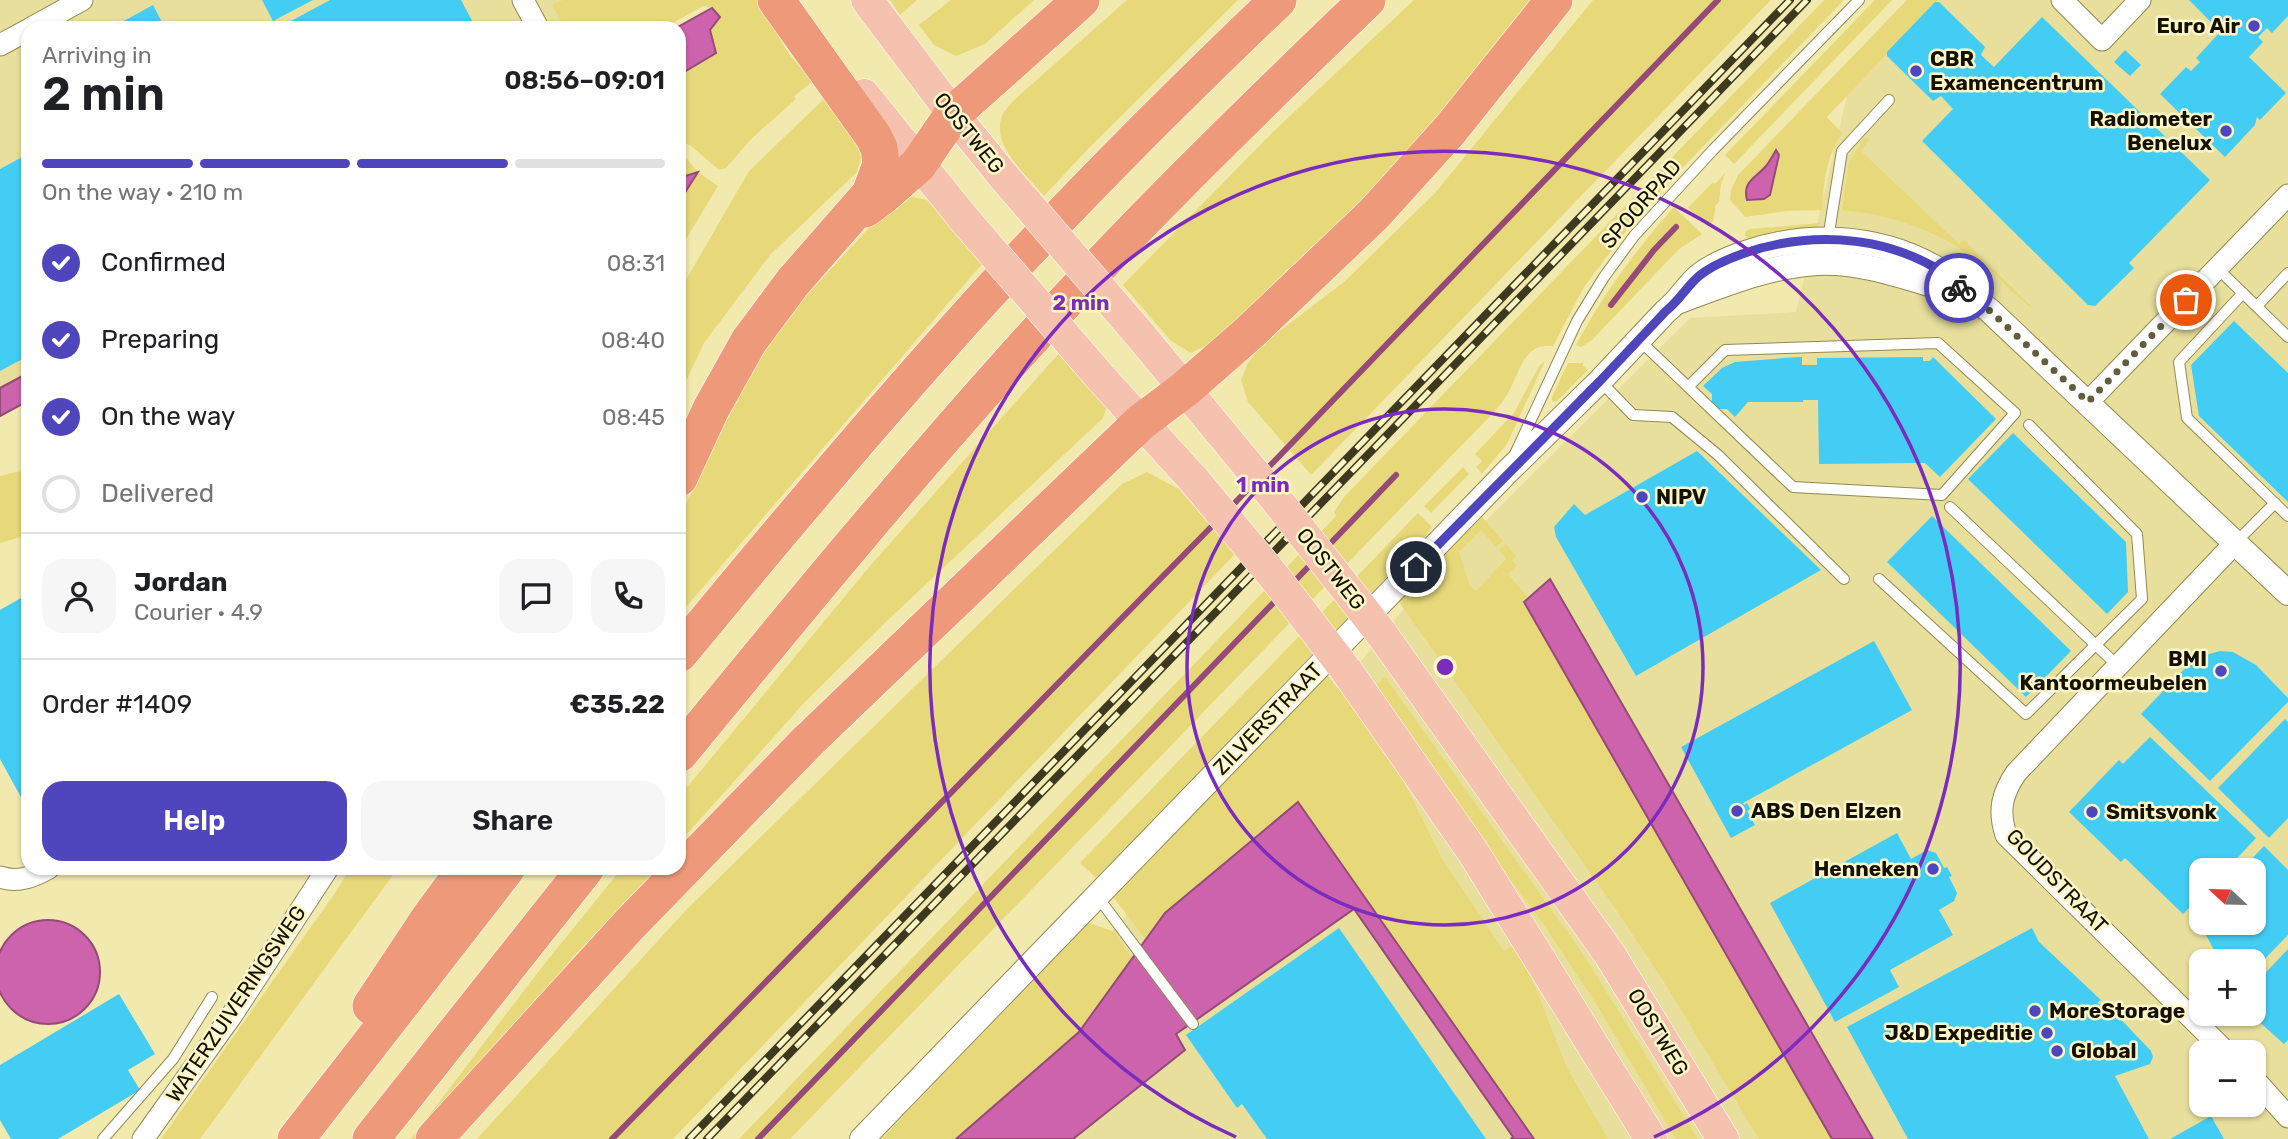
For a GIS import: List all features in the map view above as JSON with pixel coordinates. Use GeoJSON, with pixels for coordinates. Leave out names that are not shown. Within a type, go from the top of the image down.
{"type":"FeatureCollection","features":[{"type":"Feature","properties":{"kind":"highway"},"geometry":{"type":"LineString","coordinates":[[686,463],[711,409],[749,341],[793,282],[850,219],[876,183],[881,164],[879,149],[869,130],[776,0]]}},
{"type":"Feature","properties":{"kind":"highway"},"geometry":{"type":"LineString","coordinates":[[850,219],[884,195],[918,165],[953,114],[1081,0]]}},
{"type":"Feature","properties":{"kind":"highway"},"geometry":{"type":"LineString","coordinates":[[686,646],[817,487],[964,320],[1070,206],[1278,0]]}},
{"type":"Feature","properties":{"kind":"highway"},"geometry":{"type":"LineString","coordinates":[[686,745],[826,575],[1015,357],[1161,202],[1367,0]]}},
{"type":"Feature","properties":{"kind":"highway"},"geometry":{"type":"LineString","coordinates":[[686,866],[808,741],[1141,422],[1185,389],[1314,272],[1397,190],[1450,130],[1554,0]]}},
{"type":"Feature","properties":{"kind":"highway"},"geometry":{"type":"LineString","coordinates":[[284,1139],[428,920],[461,875]]}},
{"type":"Feature","properties":{"kind":"highway"},"geometry":{"type":"LineString","coordinates":[[296,1139],[502,875]]}},
{"type":"Feature","properties":{"kind":"highway"},"geometry":{"type":"LineString","coordinates":[[371,1139],[580,875]]}},
{"type":"Feature","properties":{"kind":"highway"},"geometry":{"type":"LineString","coordinates":[[434,1139],[678,875]]}},
{"type":"Feature","properties":{"kind":"main road"},"geometry":{"type":"LineString","coordinates":[[798,0],[918,165],[1101,378],[1194,480],[1276,579],[1346,670],[1473,852],[1651,1139]]}},
{"type":"Feature","properties":{"kind":"main road","name":"OOSTWEG"},"geometry":{"type":"LineString","coordinates":[[867,0],[1004,177],[1230,443],[1381,633],[1610,955],[1723,1139]]}},
{"type":"Feature","properties":{"kind":"street"},"geometry":{"type":"LineString","coordinates":[[44,21],[82,0]]}},
{"type":"Feature","properties":{"kind":"street"},"geometry":{"type":"LineString","coordinates":[[523,0],[534,21]]}},
{"type":"Feature","properties":{"kind":"street"},"geometry":{"type":"LineString","coordinates":[[2062,0],[2102,40],[2140,0]]}},
{"type":"Feature","properties":{"kind":"street"},"geometry":{"type":"LineString","coordinates":[[0,45],[21,33]]}},
{"type":"Feature","properties":{"kind":"street"},"geometry":{"type":"LineString","coordinates":[[2088,402],[2288,195]]}},
{"type":"Feature","properties":{"kind":"street","name":"ZILVERSTRAAT"},"geometry":{"type":"LineString","coordinates":[[862,1139],[1507,472],[1677,303],[1699,276],[1729,259],[1786,242],[1828,238],[1857,241],[1895,251],[1935,268],[1989,310],[2288,593]]}},
{"type":"Feature","properties":{"kind":"street","name":"ZILVERSTRAAT"},"geometry":{"type":"LineString","coordinates":[[1677,303],[1772,271],[1817,263],[1885,270],[1967,295]]}},
{"type":"Feature","properties":{"kind":"street","name":"GOUDSTRAAT"},"geometry":{"type":"LineString","coordinates":[[2214,1040],[2006,835],[2001,821],[2001,806],[2005,789],[2016,773],[2236,542]]}},
{"type":"Feature","properties":{"kind":"street"},"geometry":{"type":"LineString","coordinates":[[0,877],[9,880],[36,875]]}},
{"type":"Feature","properties":{"kind":"street","name":"WATERZUIVERINGSWEG"},"geometry":{"type":"LineString","coordinates":[[143,1139],[232,1015],[323,875]]}},
{"type":"Feature","properties":{"kind":"street"},"geometry":{"type":"LineString","coordinates":[[2266,1092],[2288,1117]]}},
{"type":"Feature","properties":{"kind":"lane","name":"SPOORPAD"},"geometry":{"type":"LineString","coordinates":[[1507,472],[1561,353],[1604,277],[1670,196],[1859,0]]}},
{"type":"Feature","properties":{"kind":"lane"},"geometry":{"type":"LineString","coordinates":[[1828,263],[1828,238],[1842,151],[1889,100]]}},
{"type":"Feature","properties":{"kind":"lane"},"geometry":{"type":"LineString","coordinates":[[2217,268],[2288,337]]}},
{"type":"Feature","properties":{"kind":"lane"},"geometry":{"type":"LineString","coordinates":[[2257,306],[2288,273]]}},
{"type":"Feature","properties":{"kind":"lane"},"geometry":{"type":"LineString","coordinates":[[2243,293],[2179,362],[2187,418],[2288,516]]}},
{"type":"Feature","properties":{"kind":"lane"},"geometry":{"type":"LineString","coordinates":[[1638,340],[1793,487],[1942,495],[2015,413],[1938,343],[1725,350],[1688,387]]}},
{"type":"Feature","properties":{"kind":"lane"},"geometry":{"type":"LineString","coordinates":[[1600,381],[1633,415],[1672,417],[1718,455],[1844,579]]}},
{"type":"Feature","properties":{"kind":"lane"},"geometry":{"type":"LineString","coordinates":[[1879,579],[2026,714],[2142,599],[2137,534],[2029,425]]}},
{"type":"Feature","properties":{"kind":"lane"},"geometry":{"type":"LineString","coordinates":[[2236,542],[2275,503]]}},
{"type":"Feature","properties":{"kind":"lane"},"geometry":{"type":"LineString","coordinates":[[1950,507],[2118,666]]}},
{"type":"Feature","properties":{"kind":"lane"},"geometry":{"type":"LineString","coordinates":[[1097,896],[1193,1024]]}},
{"type":"Feature","properties":{"kind":"lane"},"geometry":{"type":"LineString","coordinates":[[103,1139],[173,1059],[212,997]]}},
{"type":"Feature","properties":{"kind":"shaded area"},"geometry":{"type":"Polygon","coordinates":[[[0,0],[660,0],[664,21],[21,21],[21,386],[0,398],[0,0]]]}},
{"type":"Feature","properties":{"kind":"shaded area"},"geometry":{"type":"Polygon","coordinates":[[[562,0],[763,0],[783,45],[798,65],[817,78],[794,96],[796,99],[752,138],[726,168],[719,170],[686,144],[686,71],[716,53],[710,30],[712,8],[703,6],[676,21],[561,21],[552,5],[562,0]]]}},
{"type":"Feature","properties":{"kind":"shaded area"},"geometry":{"type":"Polygon","coordinates":[[[890,0],[917,0],[900,15],[890,0]]]}},
{"type":"Feature","properties":{"kind":"shaded area"},"geometry":{"type":"Polygon","coordinates":[[[951,0],[1034,0],[985,44],[956,56],[934,45],[919,25],[951,0]]]}},
{"type":"Feature","properties":{"kind":"shaded area"},"geometry":{"type":"Polygon","coordinates":[[[1127,0],[1238,0],[1044,196],[1007,151],[1000,130],[1002,116],[1014,100],[1127,0]]]}},
{"type":"Feature","properties":{"kind":"shaded area"},"geometry":{"type":"Polygon","coordinates":[[[1414,0],[1536,0],[1426,138],[1346,222],[1221,338],[1191,353],[1171,341],[1123,285],[1274,131],[1414,0]]]}},
{"type":"Feature","properties":{"kind":"shaded area"},"geometry":{"type":"Polygon","coordinates":[[[1593,0],[1771,0],[1311,475],[1248,402],[1241,380],[1247,365],[1261,345],[1344,282],[1435,193],[1593,0]]]}},
{"type":"Feature","properties":{"kind":"shaded area"},"geometry":{"type":"Polygon","coordinates":[[[1824,0],[1844,0],[1642,210],[1584,287],[1553,346],[1543,346],[1529,354],[1508,394],[1496,410],[790,1139],[739,1139],[1336,516],[1334,512],[1344,497],[1824,0]]]}},
{"type":"Feature","properties":{"kind":"shaded area"},"geometry":{"type":"Polygon","coordinates":[[[1875,0],[1892,0],[1734,164],[1725,155],[1875,0]]]}},
{"type":"Feature","properties":{"kind":"shaded area"},"geometry":{"type":"Polygon","coordinates":[[[1907,0],[1938,0],[1827,117],[1842,133],[1832,152],[1827,170],[1822,210],[1786,211],[1745,217],[1730,200],[1738,175],[1907,0]]]}},
{"type":"Feature","properties":{"kind":"shaded area"},"geometry":{"type":"Polygon","coordinates":[[[1921,0],[2288,0],[2288,1139],[917,1139],[937,1113],[1305,729],[1434,572],[1690,318],[1796,312],[1853,71],[1921,0]]]}},
{"type":"Feature","properties":{"kind":"shaded area"},"geometry":{"type":"Polygon","coordinates":[[[712,8],[720,17],[710,30],[716,53],[686,71],[686,22],[712,8]]]}},
{"type":"Feature","properties":{"kind":"shaded area"},"geometry":{"type":"Polygon","coordinates":[[[828,95],[858,144],[861,158],[857,172],[770,255],[704,343],[686,381],[686,280],[749,171],[828,95]]]}},
{"type":"Feature","properties":{"kind":"shaded area"},"geometry":{"type":"Polygon","coordinates":[[[1864,138],[1870,139],[1861,151],[1959,244],[1964,240],[2034,309],[1990,270],[1939,237],[1902,222],[1842,210],[1849,163],[1864,138]]]}},
{"type":"Feature","properties":{"kind":"shaded area"},"geometry":{"type":"Polygon","coordinates":[[[1776,150],[1779,155],[1770,195],[1764,199],[1747,200],[1748,184],[1766,166],[1776,150]]]}},
{"type":"Feature","properties":{"kind":"shaded area"},"geometry":{"type":"Polygon","coordinates":[[[686,158],[698,172],[718,186],[686,239],[686,191],[697,173],[686,176],[686,158]]]}},
{"type":"Feature","properties":{"kind":"shaded area"},"geometry":{"type":"Polygon","coordinates":[[[698,172],[686,191],[686,176],[698,172]]]}},
{"type":"Feature","properties":{"kind":"shaded area"},"geometry":{"type":"Polygon","coordinates":[[[1726,172],[1713,221],[1708,226],[1688,208],[1726,172]]]}},
{"type":"Feature","properties":{"kind":"shaded area"},"geometry":{"type":"Polygon","coordinates":[[[912,197],[927,200],[982,264],[686,607],[686,505],[737,393],[783,321],[891,204],[912,197]]]}},
{"type":"Feature","properties":{"kind":"shaded area"},"geometry":{"type":"Polygon","coordinates":[[[1674,207],[1702,234],[1679,249],[1592,340],[1581,347],[1576,345],[1621,273],[1674,207]]]}},
{"type":"Feature","properties":{"kind":"shaded area"},"geometry":{"type":"Polygon","coordinates":[[[1821,223],[1814,231],[1751,242],[1745,236],[1745,232],[1750,229],[1821,223]]]}},
{"type":"Feature","properties":{"kind":"shaded area"},"geometry":{"type":"Polygon","coordinates":[[[1061,351],[1107,406],[1103,418],[889,619],[804,703],[686,835],[686,789],[870,566],[1061,351]]]}},
{"type":"Feature","properties":{"kind":"shaded area"},"geometry":{"type":"Polygon","coordinates":[[[1545,361],[1507,444],[1482,474],[1476,467],[1482,461],[1475,454],[1514,413],[1539,366],[1545,361]]]}},
{"type":"Feature","properties":{"kind":"shaded area"},"geometry":{"type":"Polygon","coordinates":[[[1568,363],[1583,363],[1588,370],[1556,402],[1552,401],[1552,397],[1568,363]]]}},
{"type":"Feature","properties":{"kind":"shaded area"},"geometry":{"type":"Polygon","coordinates":[[[21,377],[21,405],[0,416],[0,388],[21,377]]]}},
{"type":"Feature","properties":{"kind":"shaded area"},"geometry":{"type":"Polygon","coordinates":[[[1463,467],[1469,474],[1431,513],[1424,506],[1463,467]]]}},
{"type":"Feature","properties":{"kind":"shaded area"},"geometry":{"type":"Polygon","coordinates":[[[21,471],[21,537],[0,543],[0,476],[21,471]]]}},
{"type":"Feature","properties":{"kind":"shaded area"},"geometry":{"type":"Polygon","coordinates":[[[1147,472],[1179,489],[1235,554],[673,1139],[477,1139],[686,910],[1122,484],[1147,472]]]}},
{"type":"Feature","properties":{"kind":"shaded area"},"geometry":{"type":"Polygon","coordinates":[[[1418,513],[1432,527],[1421,542],[1096,878],[1080,863],[1418,513]]]}},
{"type":"Feature","properties":{"kind":"shaded area"},"geometry":{"type":"Polygon","coordinates":[[[1482,517],[1503,541],[1496,547],[1481,530],[1459,552],[1470,586],[1476,591],[1506,559],[1499,550],[1506,544],[1516,556],[1512,560],[1516,566],[1508,574],[1528,598],[1524,603],[1832,1139],[1759,1139],[1664,982],[1617,911],[1399,602],[1482,517]]]}},
{"type":"Feature","properties":{"kind":"shaded area"},"geometry":{"type":"Polygon","coordinates":[[[1550,579],[1873,1139],[1832,1139],[1524,602],[1550,579]]]}},
{"type":"Feature","properties":{"kind":"shaded area"},"geometry":{"type":"Polygon","coordinates":[[[1327,675],[1386,746],[1441,857],[1504,951],[1515,944],[1523,956],[1567,1068],[1608,1139],[1534,1139],[1298,803],[1165,913],[1146,940],[1114,898],[1327,675]]]}},
{"type":"Feature","properties":{"kind":"shaded area"},"geometry":{"type":"Polygon","coordinates":[[[1385,677],[1583,954],[1698,1139],[1676,1139],[1597,1005],[1542,922],[1462,814],[1374,687],[1385,677]]]}},
{"type":"Feature","properties":{"kind":"shaded area"},"geometry":{"type":"Polygon","coordinates":[[[1298,802],[1534,1139],[1511,1139],[1513,1137],[1354,909],[1176,1034],[1185,1050],[1073,1139],[956,1139],[1079,1032],[1165,913],[1298,802]]]}},
{"type":"Feature","properties":{"kind":"shaded area"},"geometry":{"type":"Polygon","coordinates":[[[346,875],[393,875],[200,1139],[161,1139],[346,875]]]}},
{"type":"Feature","properties":{"kind":"shaded area"},"geometry":{"type":"Polygon","coordinates":[[[616,875],[650,875],[575,955],[417,1139],[411,1139],[542,967],[616,875]]]}},
{"type":"Feature","properties":{"kind":"shaded area"},"geometry":{"type":"Polygon","coordinates":[[[38,921],[58,921],[77,929],[91,943],[99,962],[99,982],[91,1001],[77,1015],[58,1023],[38,1023],[19,1015],[5,1001],[-1,989],[-1,955],[5,943],[19,929],[38,921]]]}},
{"type":"Feature","properties":{"kind":"shaded area"},"geometry":{"type":"Polygon","coordinates":[[[1089,923],[1115,932],[1132,958],[1079,1032],[956,1139],[881,1139],[1089,923]]]}},
{"type":"Feature","properties":{"kind":"building"},"geometry":{"type":"Polygon","coordinates":[[[262,0],[313,0],[273,21],[262,0]]]}},
{"type":"Feature","properties":{"kind":"building"},"geometry":{"type":"Polygon","coordinates":[[[330,0],[461,0],[472,21],[291,21],[330,0]]]}},
{"type":"Feature","properties":{"kind":"building"},"geometry":{"type":"Polygon","coordinates":[[[2189,0],[2288,0],[2288,16],[2272,33],[2267,28],[2258,37],[2263,42],[2249,57],[2286,93],[2260,120],[2257,117],[2255,125],[2225,157],[2160,94],[2186,67],[2191,71],[2200,62],[2196,58],[2221,31],[2219,30],[2223,25],[2215,18],[2211,22],[2189,0]]]}},
{"type":"Feature","properties":{"kind":"building"},"geometry":{"type":"Polygon","coordinates":[[[1935,2],[1939,2],[1985,47],[1981,55],[1994,67],[2042,17],[2210,180],[2129,263],[2134,268],[2095,306],[2088,305],[1922,141],[1953,109],[1941,96],[1933,101],[1887,56],[1887,52],[1935,2]]]}},
{"type":"Feature","properties":{"kind":"building"},"geometry":{"type":"Polygon","coordinates":[[[153,5],[161,21],[124,21],[153,5]]]}},
{"type":"Feature","properties":{"kind":"building"},"geometry":{"type":"Polygon","coordinates":[[[2125,50],[2141,65],[2130,76],[2114,62],[2125,50]]]}},
{"type":"Feature","properties":{"kind":"building"},"geometry":{"type":"Polygon","coordinates":[[[21,158],[21,360],[0,371],[0,169],[21,158]]]}},
{"type":"Feature","properties":{"kind":"building"},"geometry":{"type":"Polygon","coordinates":[[[2234,321],[2288,373],[2288,502],[2199,416],[2191,365],[2234,321]]]}},
{"type":"Feature","properties":{"kind":"building"},"geometry":{"type":"Polygon","coordinates":[[[1802,357],[1802,365],[1817,365],[1817,358],[1923,357],[1923,361],[1930,361],[1933,357],[1996,419],[1940,477],[1925,463],[1819,464],[1818,400],[1748,402],[1735,417],[1727,409],[1716,409],[1712,406],[1712,394],[1703,386],[1722,368],[1735,362],[1802,357]]]}},
{"type":"Feature","properties":{"kind":"building"},"geometry":{"type":"Polygon","coordinates":[[[2013,433],[2126,542],[2128,592],[2107,614],[1968,479],[2013,433]]]}},
{"type":"Feature","properties":{"kind":"building"},"geometry":{"type":"Polygon","coordinates":[[[1697,451],[1821,570],[1636,676],[1556,537],[1554,527],[1574,504],[1585,515],[1697,451]]]}},
{"type":"Feature","properties":{"kind":"building"},"geometry":{"type":"Polygon","coordinates":[[[1932,516],[2071,651],[2026,697],[1887,562],[1932,516]]]}},
{"type":"Feature","properties":{"kind":"building"},"geometry":{"type":"Polygon","coordinates":[[[21,598],[21,797],[0,759],[0,610],[21,598]]]}},
{"type":"Feature","properties":{"kind":"building"},"geometry":{"type":"Polygon","coordinates":[[[1874,641],[1912,710],[1743,803],[1747,803],[1750,809],[1747,811],[1755,825],[1731,838],[1681,747],[1874,641]]]}},
{"type":"Feature","properties":{"kind":"building"},"geometry":{"type":"Polygon","coordinates":[[[2220,651],[2233,652],[2256,665],[2288,698],[2288,702],[2210,781],[2141,714],[2195,658],[2220,651]]]}},
{"type":"Feature","properties":{"kind":"building"},"geometry":{"type":"Polygon","coordinates":[[[2285,719],[2288,722],[2288,818],[2269,838],[2218,788],[2285,719]]]}},
{"type":"Feature","properties":{"kind":"building"},"geometry":{"type":"Polygon","coordinates":[[[2150,737],[2256,838],[2237,858],[2189,858],[2189,908],[2183,914],[2125,858],[2121,862],[2069,812],[2119,760],[2123,764],[2150,737]]]}},
{"type":"Feature","properties":{"kind":"building"},"geometry":{"type":"Polygon","coordinates":[[[1897,833],[1911,859],[1927,850],[1936,853],[1952,876],[1949,877],[1957,893],[1954,901],[1939,910],[1953,935],[1890,970],[1899,987],[1835,1022],[1770,903],[1897,833]]]}},
{"type":"Feature","properties":{"kind":"building"},"geometry":{"type":"Polygon","coordinates":[[[2264,846],[2288,870],[2288,935],[2266,958],[2266,949],[2213,949],[2206,935],[2266,935],[2266,858],[2252,858],[2264,846]]]}},
{"type":"Feature","properties":{"kind":"building"},"geometry":{"type":"Polygon","coordinates":[[[1339,928],[1486,1139],[1267,1139],[1242,1104],[1237,1108],[1186,1035],[1339,928]]]}},
{"type":"Feature","properties":{"kind":"building"},"geometry":{"type":"Polygon","coordinates":[[[2032,928],[2039,942],[2101,1000],[2097,1003],[2105,1007],[2107,1012],[2112,1010],[2151,1051],[2153,1057],[2150,1064],[2115,1076],[2149,1139],[1908,1139],[1847,1027],[2032,928]]]}},
{"type":"Feature","properties":{"kind":"building"},"geometry":{"type":"Polygon","coordinates":[[[2288,949],[2288,1040],[2284,1044],[2264,1026],[2266,972],[2288,949]]]}},
{"type":"Feature","properties":{"kind":"building"},"geometry":{"type":"Polygon","coordinates":[[[119,994],[155,1054],[128,1070],[140,1090],[58,1139],[11,1139],[0,1120],[0,1065],[119,994]]]}},
{"type":"Feature","properties":{"kind":"building"},"geometry":{"type":"Polygon","coordinates":[[[2212,1117],[2224,1139],[2170,1139],[2212,1117]]]}},
{"type":"Feature","properties":{"kind":"waterway"},"geometry":{"type":"LineString","coordinates":[[1264,472],[1718,0]]}},
{"type":"Feature","properties":{"kind":"waterway"},"geometry":{"type":"LineString","coordinates":[[1611,305],[1654,250],[1676,227]]}},
{"type":"Feature","properties":{"kind":"waterway"},"geometry":{"type":"LineString","coordinates":[[1327,547],[1396,475]]}},
{"type":"Feature","properties":{"kind":"waterway"},"geometry":{"type":"LineString","coordinates":[[1228,510],[1252,485]]}},
{"type":"Feature","properties":{"kind":"waterway"},"geometry":{"type":"LineString","coordinates":[[612,1139],[1216,522]]}},
{"type":"Feature","properties":{"kind":"waterway"},"geometry":{"type":"LineString","coordinates":[[1291,585],[1312,563]]}},
{"type":"Feature","properties":{"kind":"waterway"},"geometry":{"type":"LineString","coordinates":[[758,1139],[1278,598]]}},
{"type":"Feature","properties":{"kind":"railway"},"geometry":{"type":"LineString","coordinates":[[689,1139],[1790,0]]}},
{"type":"Feature","properties":{"kind":"railway"},"geometry":{"type":"LineString","coordinates":[[707,1139],[1807,0]]}},
{"type":"Feature","properties":{"kind":"way so far"},"geometry":{"type":"LineString","coordinates":[[1959,288],[1989,310],[2088,402],[2186,300]]}},
{"type":"Feature","properties":{"kind":"place","name":"Euro Air"},"geometry":{"type":"Point","coordinates":[2254,26]}},
{"type":"Feature","properties":{"kind":"place","name":"CBR Examencentrum"},"geometry":{"type":"Point","coordinates":[1916,71]}},
{"type":"Feature","properties":{"kind":"place","name":"Radiometer Benelux"},"geometry":{"type":"Point","coordinates":[2226,131]}},
{"type":"Feature","properties":{"kind":"place","name":"NIPV"},"geometry":{"type":"Point","coordinates":[1642,497]}},
{"type":"Feature","properties":{"kind":"place","name":"BMI Kantoormeubelen"},"geometry":{"type":"Point","coordinates":[2221,671]}},
{"type":"Feature","properties":{"kind":"place","name":"ABS Den Elzen"},"geometry":{"type":"Point","coordinates":[1737,811]}},
{"type":"Feature","properties":{"kind":"place","name":"Smitsvonk"},"geometry":{"type":"Point","coordinates":[2092,812]}},
{"type":"Feature","properties":{"kind":"place","name":"Henneken"},"geometry":{"type":"Point","coordinates":[1933,869]}},
{"type":"Feature","properties":{"kind":"place","name":"MoreStorage"},"geometry":{"type":"Point","coordinates":[2035,1011]}},
{"type":"Feature","properties":{"kind":"place","name":"J&D Expeditie"},"geometry":{"type":"Point","coordinates":[2047,1033]}},
{"type":"Feature","properties":{"kind":"place","name":"Global"},"geometry":{"type":"Point","coordinates":[2057,1051]}},
{"type":"Feature","properties":{"kind":"route"},"geometry":{"type":"LineString","coordinates":[[1416,567],[1666,311],[1677,303],[1699,276],[1729,259],[1786,242],[1828,238],[1857,241],[1895,251],[1935,268],[1959,288]]}}]}
